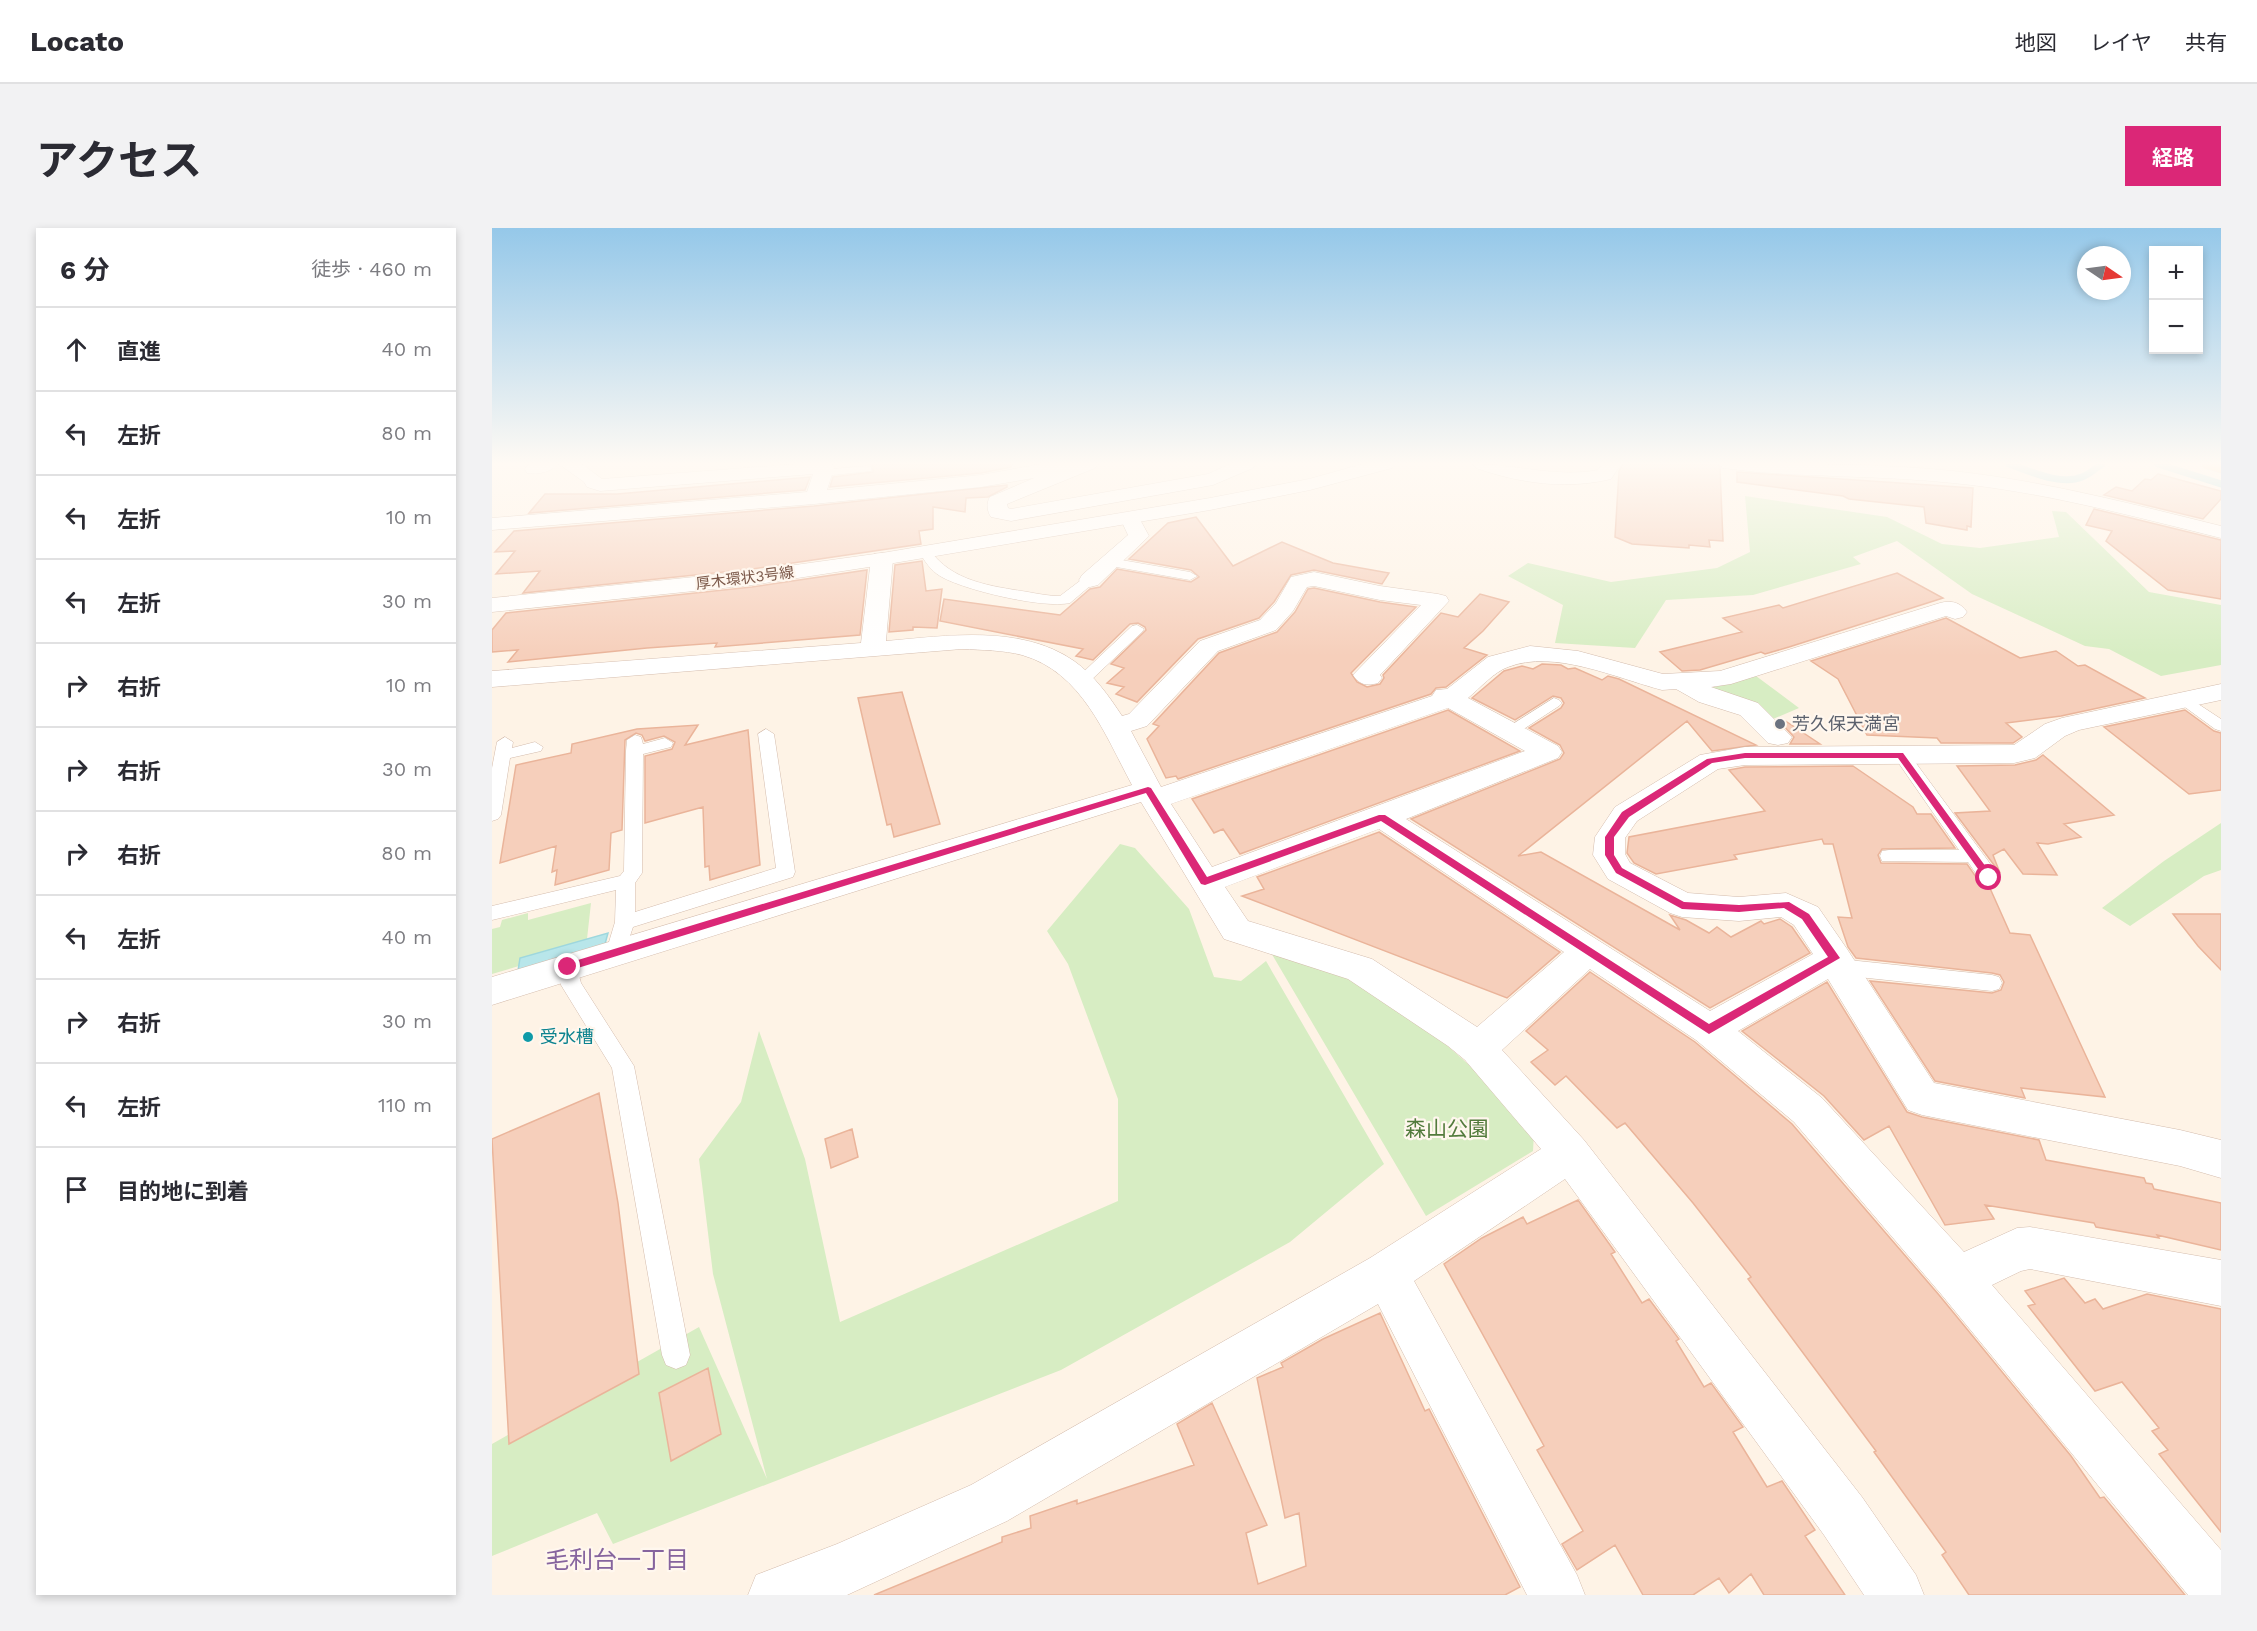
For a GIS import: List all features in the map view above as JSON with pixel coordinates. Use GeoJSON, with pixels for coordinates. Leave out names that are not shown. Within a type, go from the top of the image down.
{"type":"FeatureCollection","features":[{"type":"Feature","properties":{"kind":"street","name":"厚木環状3号線"},"geometry":{"type":"LineString","coordinates":[[492,592],[733,568],[884,548],[1008,528]]}},
{"type":"Feature","properties":{"kind":"street","name":"厚木環状3号線"},"geometry":{"type":"LineString","coordinates":[[492,605],[752,578],[1071,528]]}},
{"type":"Feature","properties":{"kind":"street"},"geometry":{"type":"LineString","coordinates":[[1090,580],[1139,536],[1135,528]]}},
{"type":"Feature","properties":{"kind":"street"},"geometry":{"type":"LineString","coordinates":[[2204,528],[2221,532]]}},
{"type":"Feature","properties":{"kind":"street"},"geometry":{"type":"LineString","coordinates":[[873,648],[882,559]]}},
{"type":"Feature","properties":{"kind":"street"},"geometry":{"type":"LineString","coordinates":[[1115,727],[1138,720],[1209,646],[1268,625],[1284,606],[1299,582],[1314,579],[1380,593],[1438,601],[1366,675],[1369,678]]}},
{"type":"Feature","properties":{"kind":"street"},"geometry":{"type":"LineString","coordinates":[[492,991],[568,967],[620,937],[1152,795],[1448,698],[1497,662],[1530,653],[1578,658],[1662,682],[1722,679],[1837,651],[1948,608],[1955,612]]}},
{"type":"Feature","properties":{"kind":"street"},"geometry":{"type":"LineString","coordinates":[[492,679],[962,642],[1001,643],[1036,652],[1065,666],[1082,681],[1115,727],[1152,795],[1236,930],[1360,969],[1461,1035],[1478,1049],[1570,1153],[1843,1516],[1896,1595]]}},
{"type":"Feature","properties":{"kind":"street"},"geometry":{"type":"LineString","coordinates":[[1681,681],[1699,692],[1749,709],[1778,737]]}},
{"type":"Feature","properties":{"kind":"street"},"geometry":{"type":"LineString","coordinates":[[2221,692],[2095,718],[2055,730],[2025,752],[1745,756],[1710,761],[1626,814],[1610,837],[1609,855],[1619,871],[1682,905],[1739,909],[1786,904],[1806,916],[1922,1098],[2180,1148],[2221,1159]]}},
{"type":"Feature","properties":{"kind":"street"},"geometry":{"type":"LineString","coordinates":[[1205,882],[1382,817],[1548,752],[1448,698]]}},
{"type":"Feature","properties":{"kind":"street"},"geometry":{"type":"LineString","coordinates":[[1382,817],[1709,1029],[1808,1110],[1957,1278],[2221,1592]]}},
{"type":"Feature","properties":{"kind":"street"},"geometry":{"type":"LineString","coordinates":[[1478,1049],[1587,951]]}},
{"type":"Feature","properties":{"kind":"street"},"geometry":{"type":"LineString","coordinates":[[1709,1029],[1837,963]]}},
{"type":"Feature","properties":{"kind":"street"},"geometry":{"type":"LineString","coordinates":[[776,1595],[846,1568],[989,1503],[1386,1274],[1570,1153]]}},
{"type":"Feature","properties":{"kind":"street"},"geometry":{"type":"LineString","coordinates":[[1957,1278],[2017,1250],[2030,1248],[2221,1283]]}},
{"type":"Feature","properties":{"kind":"street"},"geometry":{"type":"LineString","coordinates":[[1386,1274],[1557,1595]]}},
{"type":"Feature","properties":{"kind":"lane"},"geometry":{"type":"LineString","coordinates":[[925,552],[927,558],[939,569],[955,578],[973,586],[999,592],[1065,600],[1090,580]]}},
{"type":"Feature","properties":{"kind":"lane"},"geometry":{"type":"LineString","coordinates":[[1110,562],[1190,576]]}},
{"type":"Feature","properties":{"kind":"lane"},"geometry":{"type":"LineString","coordinates":[[1082,681],[1137,629]]}},
{"type":"Feature","properties":{"kind":"lane"},"geometry":{"type":"LineString","coordinates":[[2183,699],[2221,726]]}},
{"type":"Feature","properties":{"kind":"lane"},"geometry":{"type":"LineString","coordinates":[[1510,731],[1554,703]]}},
{"type":"Feature","properties":{"kind":"lane"},"geometry":{"type":"LineString","coordinates":[[665,743],[634,745],[633,873],[626,881],[620,937],[786,872],[766,734]]}},
{"type":"Feature","properties":{"kind":"lane"},"geometry":{"type":"LineString","coordinates":[[492,815],[504,748],[535,747]]}},
{"type":"Feature","properties":{"kind":"lane"},"geometry":{"type":"LineString","coordinates":[[1900,755],[1989,878]]}},
{"type":"Feature","properties":{"kind":"lane"},"geometry":{"type":"LineString","coordinates":[[1889,856],[1973,856]]}},
{"type":"Feature","properties":{"kind":"lane"},"geometry":{"type":"LineString","coordinates":[[492,913],[626,881]]}},
{"type":"Feature","properties":{"kind":"lane"},"geometry":{"type":"LineString","coordinates":[[1837,963],[1992,983]]}},
{"type":"Feature","properties":{"kind":"lane"},"geometry":{"type":"LineString","coordinates":[[568,967],[571,985],[623,1066],[676,1355]]}},
{"type":"Feature","properties":{"kind":"green space"},"geometry":{"type":"Polygon","coordinates":[[[1748,528],[1909,528],[1942,544],[1980,548],[2059,537],[2057,528],[2082,528],[2149,592],[2221,605],[2221,665],[2161,676],[2109,649],[2085,646],[1972,594],[1897,541],[1853,557],[1861,564],[1753,595],[1666,600],[1635,648],[1555,643],[1563,605],[1508,576],[1528,563],[1611,582],[1717,568],[1750,552],[1748,528]]]}},
{"type":"Feature","properties":{"kind":"green space"},"geometry":{"type":"Polygon","coordinates":[[[1756,676],[1799,708],[1773,719],[1711,688],[1756,676]]]}},
{"type":"Feature","properties":{"kind":"green space"},"geometry":{"type":"Polygon","coordinates":[[[2221,823],[2221,870],[2204,876],[2130,926],[2102,908],[2164,861],[2221,823]]]}},
{"type":"Feature","properties":{"kind":"green space"},"geometry":{"type":"Polygon","coordinates":[[[1120,844],[1135,848],[1189,909],[1214,977],[1241,981],[1266,961],[1384,1164],[1290,1242],[1061,1370],[613,1544],[597,1513],[492,1556],[492,1444],[699,1327],[767,1479],[713,1274],[699,1159],[741,1102],[759,1031],[805,1159],[840,1322],[1118,1201],[1118,1099],[1068,964],[1047,931],[1120,844]]]}},
{"type":"Feature","properties":{"kind":"green space"},"geometry":{"type":"Polygon","coordinates":[[[591,903],[587,939],[521,958],[519,966],[492,974],[492,929],[500,927],[502,920],[528,913],[528,920],[591,903]]]}},
{"type":"Feature","properties":{"kind":"green space","name":"森山公園"},"geometry":{"type":"Polygon","coordinates":[[[1270,951],[1359,979],[1441,1040],[1504,1096],[1534,1133],[1533,1151],[1426,1216],[1270,951]]]}},
{"type":"Feature","properties":{"kind":"water"},"geometry":{"type":"Polygon","coordinates":[[[608,933],[605,944],[518,971],[520,958],[608,933]]]}},
{"type":"Feature","properties":{"kind":"building"},"geometry":{"type":"Polygon","coordinates":[[[552,528],[933,528],[919,531],[921,544],[752,569],[523,593],[540,571],[496,574],[515,551],[495,552],[514,531],[552,528]]]}},
{"type":"Feature","properties":{"kind":"building"},"geometry":{"type":"Polygon","coordinates":[[[1163,528],[1204,528],[1233,566],[1282,542],[1333,563],[1389,573],[1382,584],[1314,570],[1291,575],[1274,602],[1259,618],[1198,639],[1137,702],[1116,694],[1124,687],[1107,683],[1124,668],[1111,664],[1146,630],[1138,623],[1130,624],[1093,660],[1076,656],[1083,649],[940,621],[944,599],[1060,615],[1090,589],[1100,587],[1117,569],[1191,582],[1199,577],[1191,570],[1129,559],[1163,528]]]}},
{"type":"Feature","properties":{"kind":"building"},"geometry":{"type":"Polygon","coordinates":[[[1616,528],[1722,528],[1723,541],[1709,540],[1710,547],[1689,545],[1689,548],[1632,544],[1615,537],[1616,528]]]}},
{"type":"Feature","properties":{"kind":"building"},"geometry":{"type":"Polygon","coordinates":[[[2098,528],[2171,528],[2221,540],[2221,599],[2168,590],[2106,541],[2112,531],[2098,528]]]}},
{"type":"Feature","properties":{"kind":"building"},"geometry":{"type":"Polygon","coordinates":[[[922,561],[926,591],[942,589],[937,628],[913,627],[913,630],[889,632],[895,565],[922,561]]]}},
{"type":"Feature","properties":{"kind":"building"},"geometry":{"type":"Polygon","coordinates":[[[867,570],[860,635],[715,647],[717,643],[647,648],[508,662],[518,650],[492,652],[492,630],[506,613],[752,587],[867,570]]]}},
{"type":"Feature","properties":{"kind":"building"},"geometry":{"type":"Polygon","coordinates":[[[1897,573],[1943,598],[1789,647],[1765,654],[1761,652],[1700,670],[1682,671],[1660,652],[1742,632],[1723,618],[1779,605],[1783,608],[1897,573]]]}},
{"type":"Feature","properties":{"kind":"building"},"geometry":{"type":"Polygon","coordinates":[[[1314,588],[1416,607],[1351,673],[1357,682],[1367,687],[1380,684],[1384,678],[1383,675],[1441,613],[1458,617],[1480,594],[1509,602],[1464,648],[1487,655],[1446,687],[1436,688],[1431,694],[1178,779],[1176,776],[1166,778],[1147,739],[1159,726],[1153,724],[1219,653],[1277,632],[1295,612],[1308,589],[1314,588]]]}},
{"type":"Feature","properties":{"kind":"building"},"geometry":{"type":"Polygon","coordinates":[[[1946,618],[2020,658],[2056,651],[2078,666],[2085,665],[2145,698],[2061,716],[2006,723],[2022,737],[2013,743],[1941,743],[1937,738],[1867,735],[1838,679],[1811,661],[1946,618]]]}},
{"type":"Feature","properties":{"kind":"building"},"geometry":{"type":"Polygon","coordinates":[[[1542,664],[1561,665],[1568,669],[1575,668],[1602,680],[1608,676],[1619,679],[1756,745],[1712,751],[1687,721],[1518,856],[1541,852],[1680,930],[1670,915],[1686,920],[1709,933],[1717,927],[1731,937],[1761,921],[1764,924],[1780,919],[1792,927],[1810,953],[1710,1008],[1411,819],[1560,759],[1564,753],[1560,745],[1529,728],[1561,708],[1564,703],[1561,698],[1553,696],[1515,720],[1472,698],[1504,671],[1522,666],[1533,669],[1542,664]]]}},
{"type":"Feature","properties":{"kind":"building"},"geometry":{"type":"Polygon","coordinates":[[[902,692],[940,824],[894,837],[891,824],[887,825],[858,698],[902,692]]]}},
{"type":"Feature","properties":{"kind":"building"},"geometry":{"type":"Polygon","coordinates":[[[1448,710],[1520,751],[1240,854],[1223,829],[1214,833],[1192,799],[1448,710]]]}},
{"type":"Feature","properties":{"kind":"building"},"geometry":{"type":"Polygon","coordinates":[[[2185,710],[2214,731],[2221,733],[2221,790],[2189,794],[2104,727],[2185,710]]]}},
{"type":"Feature","properties":{"kind":"building"},"geometry":{"type":"Polygon","coordinates":[[[1784,720],[1820,744],[1790,744],[1794,737],[1779,721],[1784,720]]]}},
{"type":"Feature","properties":{"kind":"building"},"geometry":{"type":"Polygon","coordinates":[[[698,725],[685,745],[748,730],[760,865],[710,880],[709,866],[705,867],[703,807],[645,823],[645,756],[672,749],[675,742],[664,736],[645,741],[642,735],[636,733],[625,740],[622,830],[611,833],[609,870],[555,885],[557,870],[552,872],[556,846],[500,863],[516,765],[571,753],[572,744],[637,729],[698,725]]]}},
{"type":"Feature","properties":{"kind":"building"},"geometry":{"type":"Polygon","coordinates":[[[2043,755],[2114,815],[2064,824],[2081,837],[2048,844],[2037,843],[2057,875],[2023,874],[2004,849],[1993,855],[2000,873],[1955,813],[1990,811],[1957,766],[2015,765],[2036,760],[2043,755]]]}},
{"type":"Feature","properties":{"kind":"building"},"geometry":{"type":"Polygon","coordinates":[[[1853,766],[1913,807],[1917,814],[1931,814],[1955,848],[1882,849],[1878,855],[1881,863],[1967,864],[1978,880],[1989,886],[2010,933],[2030,935],[2105,1097],[2021,1088],[2025,1098],[1935,1081],[1870,981],[1992,993],[2001,990],[2004,982],[2000,975],[1992,973],[1856,958],[1848,947],[1838,917],[1852,918],[1833,844],[1824,844],[1822,839],[1734,855],[1737,859],[1656,874],[1634,863],[1627,853],[1629,837],[1765,811],[1729,770],[1745,767],[1853,766]]]}},
{"type":"Feature","properties":{"kind":"building"},"geometry":{"type":"Polygon","coordinates":[[[1379,832],[1560,952],[1507,998],[1242,896],[1264,889],[1257,877],[1379,832]]]}},
{"type":"Feature","properties":{"kind":"building"},"geometry":{"type":"Polygon","coordinates":[[[2173,914],[2221,914],[2221,970],[2198,946],[2173,914]]]}},
{"type":"Feature","properties":{"kind":"building"},"geometry":{"type":"Polygon","coordinates":[[[1590,972],[1695,1042],[1792,1124],[1939,1295],[2071,1456],[2100,1498],[2104,1497],[2185,1595],[1969,1595],[1942,1555],[1946,1552],[1874,1452],[1876,1451],[1748,1279],[1751,1277],[1693,1203],[1625,1123],[1617,1128],[1566,1076],[1555,1085],[1531,1062],[1548,1050],[1526,1031],[1590,972]]]}},
{"type":"Feature","properties":{"kind":"building"},"geometry":{"type":"Polygon","coordinates":[[[1827,982],[1907,1112],[2039,1140],[2046,1160],[2144,1178],[2146,1183],[2152,1184],[2154,1189],[2221,1203],[2221,1250],[2157,1235],[2159,1238],[2096,1227],[2094,1223],[1985,1205],[1994,1219],[1945,1225],[1889,1126],[1864,1140],[1824,1096],[1742,1031],[1827,982]]]}},
{"type":"Feature","properties":{"kind":"building"},"geometry":{"type":"Polygon","coordinates":[[[599,1093],[618,1203],[639,1374],[509,1444],[492,1139],[599,1093]]]}},
{"type":"Feature","properties":{"kind":"building"},"geometry":{"type":"Polygon","coordinates":[[[852,1129],[858,1157],[831,1168],[825,1139],[852,1129]]]}},
{"type":"Feature","properties":{"kind":"building"},"geometry":{"type":"Polygon","coordinates":[[[1578,1200],[1615,1252],[1611,1254],[1642,1303],[1649,1299],[1679,1339],[1676,1341],[1704,1387],[1711,1383],[1743,1427],[1733,1432],[1767,1487],[1782,1481],[1815,1530],[1805,1536],[1845,1595],[1764,1595],[1751,1574],[1729,1593],[1719,1578],[1693,1595],[1643,1595],[1615,1545],[1577,1570],[1562,1544],[1583,1531],[1537,1450],[1544,1446],[1444,1264],[1482,1238],[1523,1217],[1527,1224],[1578,1200]]]}},
{"type":"Feature","properties":{"kind":"building"},"geometry":{"type":"Polygon","coordinates":[[[2064,1278],[2085,1303],[2095,1299],[2103,1309],[2147,1294],[2221,1309],[2221,1532],[2159,1454],[2168,1450],[2152,1431],[2159,1428],[2122,1382],[2095,1391],[2028,1306],[2035,1304],[2025,1291],[2064,1278]]]}},
{"type":"Feature","properties":{"kind":"building"},"geometry":{"type":"Polygon","coordinates":[[[1380,1313],[1425,1411],[1429,1409],[1520,1587],[1505,1595],[874,1595],[1002,1542],[1002,1537],[1031,1528],[1030,1516],[1077,1500],[1077,1504],[1194,1465],[1177,1424],[1212,1403],[1267,1525],[1246,1533],[1258,1584],[1306,1566],[1299,1513],[1285,1518],[1257,1378],[1283,1367],[1281,1363],[1323,1339],[1380,1313]]]}},
{"type":"Feature","properties":{"kind":"building"},"geometry":{"type":"Polygon","coordinates":[[[708,1368],[721,1434],[671,1461],[659,1393],[708,1368]]]}},
{"type":"Feature","properties":{"kind":"place","name":"芳久保天満宮"},"geometry":{"type":"Point","coordinates":[1780,724]}},
{"type":"Feature","properties":{"kind":"place","name":"受水槽"},"geometry":{"type":"Point","coordinates":[528,1037]}},
{"type":"Feature","properties":{"kind":"district","name":"毛利台一丁目"},"geometry":{"type":"Point","coordinates":[617,1560]}},
{"type":"Feature","properties":{"kind":"route"},"geometry":{"type":"LineString","coordinates":[[568,967],[1148,790],[1205,882],[1382,817],[1709,1029],[1834,958],[1806,916],[1786,904],[1739,909],[1711,909],[1682,905],[1619,871],[1609,855],[1610,837],[1626,814],[1710,761],[1745,756],[1900,755],[1989,878]]}}]}
